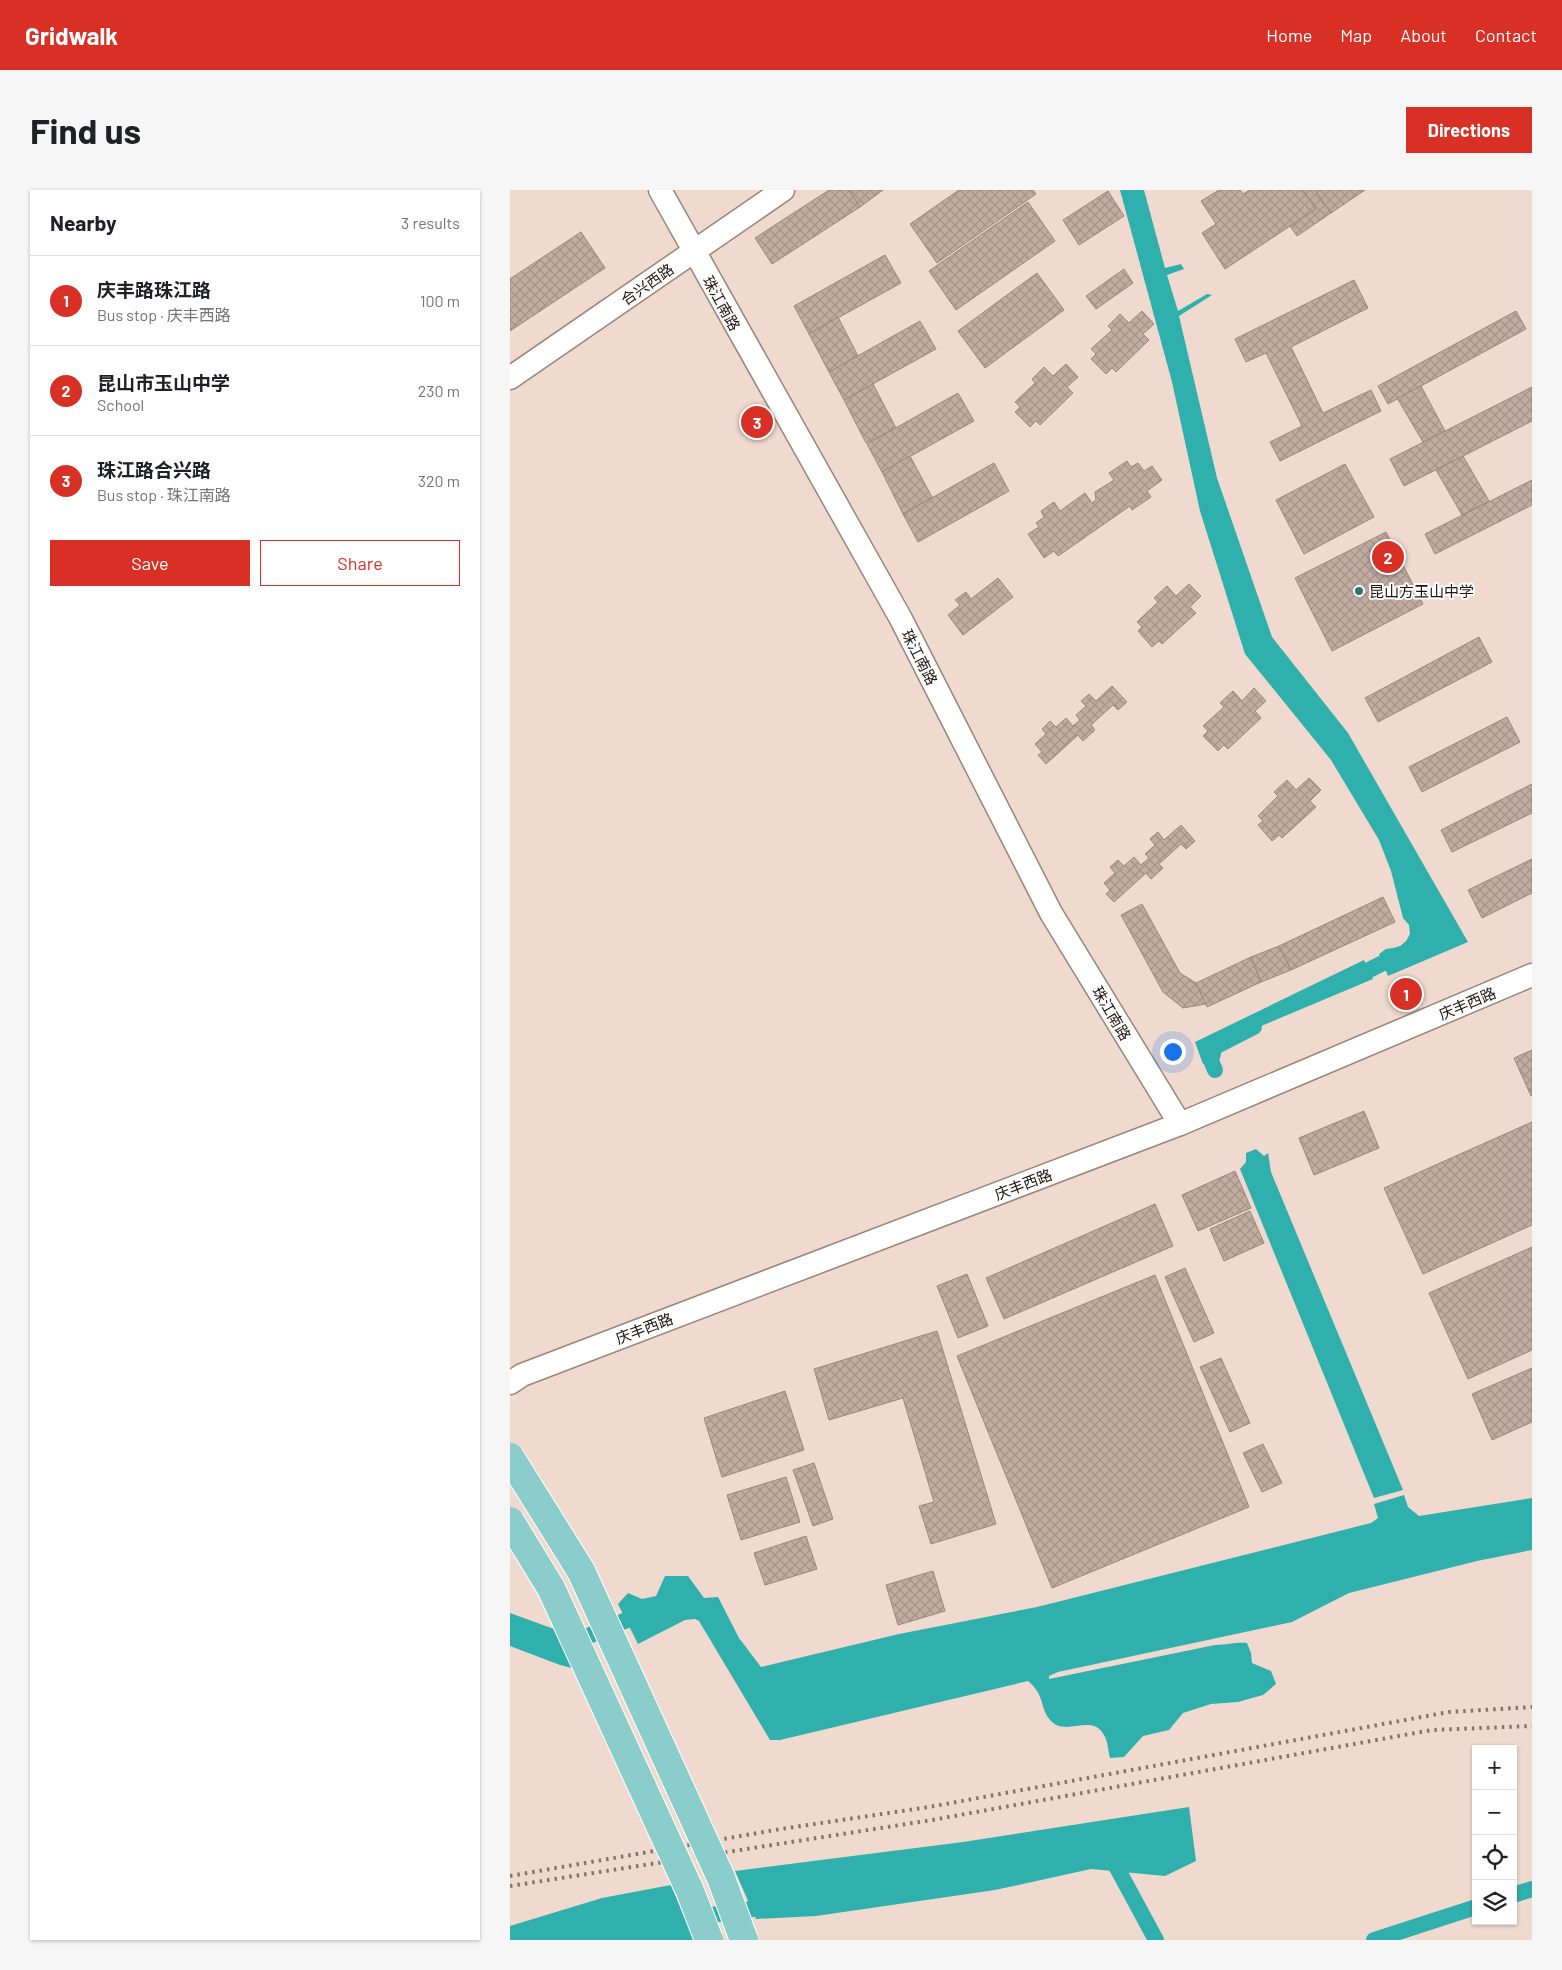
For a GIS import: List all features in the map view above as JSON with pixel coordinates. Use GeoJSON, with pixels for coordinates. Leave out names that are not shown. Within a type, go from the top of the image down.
{"type":"FeatureCollection","features":[{"type":"Feature","properties":{"kind":"main road"},"geometry":{"type":"LineString","coordinates":[[510,1457],[581,1571],[721,1878],[744,1940]]}},
{"type":"Feature","properties":{"kind":"main road"},"geometry":{"type":"LineString","coordinates":[[510,1521],[551,1588],[690,1891],[709,1940]]}},
{"type":"Feature","properties":{"kind":"street","name":"珠江南路"},"geometry":{"type":"LineString","coordinates":[[660,190],[900,619],[1051,913],[1180,1124]]}},
{"type":"Feature","properties":{"kind":"street","name":"合兴西路"},"geometry":{"type":"LineString","coordinates":[[510,378],[783,190]]}},
{"type":"Feature","properties":{"kind":"street","name":"庆丰西路"},"geometry":{"type":"LineString","coordinates":[[510,1383],[522,1375],[1180,1124],[1532,976]]}},
{"type":"Feature","properties":{"kind":"water"},"geometry":{"type":"Polygon","coordinates":[[[1120,190],[1144,190],[1165,268],[1181,264],[1184,269],[1167,275],[1178,311],[1207,294],[1212,295],[1179,316],[1217,478],[1272,637],[1348,733],[1468,942],[1388,976],[1379,954],[1386,949],[1399,947],[1410,934],[1409,925],[1403,918],[1391,871],[1379,840],[1331,760],[1245,654],[1200,511],[1172,382],[1120,190]]]}},
{"type":"Feature","properties":{"kind":"water"},"geometry":{"type":"Polygon","coordinates":[[[1364,960],[1373,979],[1223,1042],[1220,1059],[1203,1064],[1195,1042],[1364,960]]]}},
{"type":"Feature","properties":{"kind":"water"},"geometry":{"type":"Polygon","coordinates":[[[1256,1149],[1264,1156],[1268,1153],[1271,1172],[1403,1490],[1374,1498],[1240,1169],[1246,1162],[1246,1153],[1256,1149]]]}},
{"type":"Feature","properties":{"kind":"water"},"geometry":{"type":"Polygon","coordinates":[[[1404,1495],[1408,1507],[1419,1516],[1532,1498],[1532,1550],[1477,1561],[1349,1593],[1292,1622],[1058,1672],[1049,1676],[1049,1679],[1215,1645],[1243,1643],[1247,1643],[1252,1663],[1271,1671],[1276,1684],[1263,1695],[1238,1702],[1211,1704],[1183,1713],[1169,1730],[1143,1736],[1124,1757],[1110,1758],[1104,1735],[1093,1726],[1064,1727],[1051,1721],[1047,1716],[1038,1692],[1028,1681],[780,1740],[770,1740],[699,1621],[695,1619],[685,1620],[638,1644],[618,1604],[628,1593],[642,1599],[656,1596],[665,1576],[688,1576],[704,1598],[718,1597],[739,1638],[761,1667],[899,1634],[1037,1607],[1371,1523],[1378,1518],[1374,1504],[1404,1495]]]}},
{"type":"Feature","properties":{"kind":"water"},"geometry":{"type":"Polygon","coordinates":[[[510,1613],[554,1629],[560,1628],[579,1670],[560,1665],[510,1646],[510,1613]]]}},
{"type":"Feature","properties":{"kind":"water"},"geometry":{"type":"Polygon","coordinates":[[[1189,1807],[1196,1861],[1165,1876],[1091,1869],[995,1890],[816,1916],[756,1919],[735,1871],[963,1842],[1189,1807]]]}},
{"type":"Feature","properties":{"kind":"water"},"geometry":{"type":"Polygon","coordinates":[[[671,1885],[694,1940],[510,1940],[510,1926],[602,1898],[671,1885]]]}},
{"type":"Feature","properties":{"kind":"building"},"geometry":{"type":"Polygon","coordinates":[[[829,190],[849,190],[860,207],[772,264],[755,238],[829,190]]]}},
{"type":"Feature","properties":{"kind":"building"},"geometry":{"type":"Polygon","coordinates":[[[849,190],[883,190],[860,207],[849,190]]]}},
{"type":"Feature","properties":{"kind":"building"},"geometry":{"type":"Polygon","coordinates":[[[959,190],[1033,190],[1036,194],[937,263],[910,224],[959,190]]]}},
{"type":"Feature","properties":{"kind":"building"},"geometry":{"type":"Polygon","coordinates":[[[1219,190],[1240,190],[1243,194],[1250,190],[1303,190],[1316,209],[1225,269],[1202,233],[1216,224],[1201,201],[1219,190]]]}},
{"type":"Feature","properties":{"kind":"building"},"geometry":{"type":"Polygon","coordinates":[[[1303,190],[1315,190],[1331,213],[1297,236],[1290,226],[1316,209],[1303,190]]]}},
{"type":"Feature","properties":{"kind":"building"},"geometry":{"type":"Polygon","coordinates":[[[1315,190],[1365,190],[1331,213],[1315,190]]]}},
{"type":"Feature","properties":{"kind":"building"},"geometry":{"type":"Polygon","coordinates":[[[1108,191],[1124,216],[1079,245],[1063,220],[1108,191]]]}},
{"type":"Feature","properties":{"kind":"building"},"geometry":{"type":"Polygon","coordinates":[[[1028,202],[1055,241],[956,310],[929,271],[1028,202]]]}},
{"type":"Feature","properties":{"kind":"building"},"geometry":{"type":"Polygon","coordinates":[[[581,232],[605,268],[510,331],[510,279],[581,232]]]}},
{"type":"Feature","properties":{"kind":"building"},"geometry":{"type":"Polygon","coordinates":[[[885,255],[901,283],[809,334],[794,306],[885,255]]]}},
{"type":"Feature","properties":{"kind":"building"},"geometry":{"type":"Polygon","coordinates":[[[1124,269],[1133,283],[1096,309],[1086,296],[1124,269]]]}},
{"type":"Feature","properties":{"kind":"building"},"geometry":{"type":"Polygon","coordinates":[[[1037,273],[1064,310],[985,368],[958,331],[1037,273]]]}},
{"type":"Feature","properties":{"kind":"building"},"geometry":{"type":"Polygon","coordinates":[[[1354,280],[1368,308],[1291,347],[1323,413],[1371,390],[1381,411],[1280,461],[1270,442],[1302,426],[1266,353],[1246,362],[1235,339],[1354,280]]]}},
{"type":"Feature","properties":{"kind":"building"},"geometry":{"type":"Polygon","coordinates":[[[1142,311],[1154,324],[1143,334],[1149,340],[1116,372],[1112,368],[1106,374],[1091,359],[1096,354],[1091,349],[1112,330],[1108,326],[1120,314],[1129,323],[1142,311]]]}},
{"type":"Feature","properties":{"kind":"building"},"geometry":{"type":"Polygon","coordinates":[[[1516,311],[1526,329],[1388,404],[1378,386],[1516,311]]]}},
{"type":"Feature","properties":{"kind":"building"},"geometry":{"type":"Polygon","coordinates":[[[838,317],[858,356],[829,372],[809,334],[838,317]]]}},
{"type":"Feature","properties":{"kind":"building"},"geometry":{"type":"Polygon","coordinates":[[[920,321],[936,349],[844,400],[829,372],[920,321]]]}},
{"type":"Feature","properties":{"kind":"building"},"geometry":{"type":"Polygon","coordinates":[[[1066,364],[1078,377],[1067,387],[1073,393],[1040,425],[1036,421],[1030,427],[1015,412],[1020,407],[1015,402],[1035,383],[1032,379],[1044,367],[1053,376],[1066,364]]]}},
{"type":"Feature","properties":{"kind":"building"},"geometry":{"type":"Polygon","coordinates":[[[873,384],[896,428],[866,443],[844,400],[873,384]]]}},
{"type":"Feature","properties":{"kind":"building"},"geometry":{"type":"Polygon","coordinates":[[[1421,386],[1445,431],[1423,442],[1397,398],[1421,386]]]}},
{"type":"Feature","properties":{"kind":"building"},"geometry":{"type":"Polygon","coordinates":[[[1532,387],[1532,421],[1404,486],[1390,459],[1532,387]]]}},
{"type":"Feature","properties":{"kind":"building"},"geometry":{"type":"Polygon","coordinates":[[[958,393],[974,421],[882,472],[867,444],[958,393]]]}},
{"type":"Feature","properties":{"kind":"building"},"geometry":{"type":"Polygon","coordinates":[[[910,456],[932,497],[903,514],[882,472],[910,456]]]}},
{"type":"Feature","properties":{"kind":"building"},"geometry":{"type":"Polygon","coordinates":[[[1463,456],[1489,501],[1462,515],[1436,470],[1463,456]]]}},
{"type":"Feature","properties":{"kind":"building"},"geometry":{"type":"Polygon","coordinates":[[[1127,461],[1131,467],[1138,463],[1144,471],[1152,466],[1162,480],[1147,491],[1151,497],[1132,510],[1130,506],[1058,556],[1054,551],[1044,558],[1028,534],[1039,527],[1036,523],[1044,517],[1041,511],[1054,502],[1060,511],[1085,493],[1092,503],[1096,500],[1095,492],[1114,480],[1109,473],[1127,461]]]}},
{"type":"Feature","properties":{"kind":"building"},"geometry":{"type":"Polygon","coordinates":[[[994,463],[1009,491],[918,542],[903,514],[994,463]]]}},
{"type":"Feature","properties":{"kind":"building"},"geometry":{"type":"Polygon","coordinates":[[[1345,464],[1374,517],[1304,554],[1276,500],[1345,464]]]}},
{"type":"Feature","properties":{"kind":"building"},"geometry":{"type":"Polygon","coordinates":[[[1532,480],[1532,505],[1435,554],[1425,534],[1532,480]]]}},
{"type":"Feature","properties":{"kind":"building","name":"昆山方玉山中学"},"geometry":{"type":"Polygon","coordinates":[[[1386,532],[1423,604],[1332,651],[1295,578],[1386,532]]]}},
{"type":"Feature","properties":{"kind":"building"},"geometry":{"type":"Polygon","coordinates":[[[998,578],[1013,597],[963,635],[948,615],[960,605],[955,600],[966,592],[971,599],[998,578]]]}},
{"type":"Feature","properties":{"kind":"building"},"geometry":{"type":"Polygon","coordinates":[[[1189,584],[1201,596],[1190,607],[1196,613],[1162,644],[1159,641],[1152,647],[1138,631],[1142,627],[1137,622],[1158,602],[1154,598],[1167,586],[1176,596],[1189,584]]]}},
{"type":"Feature","properties":{"kind":"building"},"geometry":{"type":"Polygon","coordinates":[[[1479,637],[1492,662],[1378,722],[1365,698],[1479,637]]]}},
{"type":"Feature","properties":{"kind":"building"},"geometry":{"type":"Polygon","coordinates":[[[1112,686],[1127,702],[1118,710],[1113,705],[1091,725],[1095,730],[1083,741],[1078,735],[1046,764],[1038,755],[1042,752],[1035,744],[1046,734],[1042,729],[1050,721],[1056,727],[1066,718],[1073,726],[1080,720],[1076,715],[1086,706],[1081,701],[1089,694],[1096,701],[1112,686]]]}},
{"type":"Feature","properties":{"kind":"building"},"geometry":{"type":"Polygon","coordinates":[[[1254,688],[1266,701],[1255,711],[1261,718],[1228,749],[1224,745],[1218,751],[1203,736],[1208,731],[1203,726],[1224,707],[1220,703],[1233,691],[1242,701],[1254,688]]]}},
{"type":"Feature","properties":{"kind":"building"},"geometry":{"type":"Polygon","coordinates":[[[1507,717],[1520,742],[1422,792],[1409,767],[1507,717]]]}},
{"type":"Feature","properties":{"kind":"building"},"geometry":{"type":"Polygon","coordinates":[[[1309,778],[1321,790],[1310,801],[1316,807],[1282,838],[1279,835],[1272,841],[1258,825],[1263,821],[1258,816],[1278,796],[1274,792],[1287,780],[1296,790],[1309,778]]]}},
{"type":"Feature","properties":{"kind":"building"},"geometry":{"type":"Polygon","coordinates":[[[1532,784],[1532,813],[1452,852],[1441,830],[1532,784]]]}},
{"type":"Feature","properties":{"kind":"building"},"geometry":{"type":"Polygon","coordinates":[[[1181,825],[1195,841],[1186,849],[1181,844],[1159,864],[1163,868],[1151,879],[1146,873],[1114,902],[1106,894],[1110,890],[1104,883],[1115,873],[1110,867],[1118,860],[1124,866],[1134,857],[1141,865],[1149,858],[1145,854],[1155,845],[1150,839],[1158,832],[1164,840],[1181,825]]]}},
{"type":"Feature","properties":{"kind":"building"},"geometry":{"type":"Polygon","coordinates":[[[1532,859],[1532,893],[1482,918],[1468,890],[1532,859]]]}},
{"type":"Feature","properties":{"kind":"building"},"geometry":{"type":"Polygon","coordinates":[[[1383,897],[1395,922],[1291,970],[1279,946],[1383,897]]]}},
{"type":"Feature","properties":{"kind":"building"},"geometry":{"type":"Polygon","coordinates":[[[1142,904],[1180,973],[1196,983],[1206,1004],[1183,1008],[1163,992],[1121,915],[1142,904]]]}},
{"type":"Feature","properties":{"kind":"building"},"geometry":{"type":"Polygon","coordinates":[[[1279,946],[1291,970],[1261,982],[1251,957],[1279,946]]]}},
{"type":"Feature","properties":{"kind":"building"},"geometry":{"type":"Polygon","coordinates":[[[1251,957],[1261,982],[1207,1007],[1196,983],[1251,957]]]}},
{"type":"Feature","properties":{"kind":"building"},"geometry":{"type":"Polygon","coordinates":[[[1532,1050],[1532,1095],[1531,1096],[1514,1058],[1532,1050]]]}},
{"type":"Feature","properties":{"kind":"building"},"geometry":{"type":"Polygon","coordinates":[[[1364,1111],[1379,1148],[1314,1175],[1299,1138],[1364,1111]]]}},
{"type":"Feature","properties":{"kind":"building"},"geometry":{"type":"Polygon","coordinates":[[[1532,1122],[1532,1225],[1423,1274],[1384,1188],[1532,1122]]]}},
{"type":"Feature","properties":{"kind":"building"},"geometry":{"type":"Polygon","coordinates":[[[1235,1171],[1251,1208],[1198,1231],[1182,1195],[1235,1171]]]}},
{"type":"Feature","properties":{"kind":"building"},"geometry":{"type":"Polygon","coordinates":[[[1155,1204],[1173,1246],[1004,1319],[986,1278],[1155,1204]]]}},
{"type":"Feature","properties":{"kind":"building"},"geometry":{"type":"Polygon","coordinates":[[[1250,1211],[1264,1243],[1224,1261],[1210,1229],[1250,1211]]]}},
{"type":"Feature","properties":{"kind":"building"},"geometry":{"type":"Polygon","coordinates":[[[1532,1247],[1532,1350],[1468,1379],[1429,1293],[1532,1247]]]}},
{"type":"Feature","properties":{"kind":"building"},"geometry":{"type":"Polygon","coordinates":[[[1185,1268],[1214,1333],[1194,1342],[1165,1277],[1185,1268]]]}},
{"type":"Feature","properties":{"kind":"building"},"geometry":{"type":"Polygon","coordinates":[[[967,1274],[988,1326],[958,1338],[937,1286],[967,1274]]]}},
{"type":"Feature","properties":{"kind":"building"},"geometry":{"type":"Polygon","coordinates":[[[1155,1275],[1249,1507],[1052,1588],[957,1356],[1155,1275]]]}},
{"type":"Feature","properties":{"kind":"building"},"geometry":{"type":"Polygon","coordinates":[[[937,1331],[996,1524],[931,1544],[919,1506],[934,1502],[903,1398],[829,1420],[814,1369],[937,1331]]]}},
{"type":"Feature","properties":{"kind":"building"},"geometry":{"type":"Polygon","coordinates":[[[1221,1358],[1250,1423],[1230,1432],[1200,1367],[1221,1358]]]}},
{"type":"Feature","properties":{"kind":"building"},"geometry":{"type":"Polygon","coordinates":[[[1532,1368],[1532,1422],[1492,1440],[1472,1394],[1532,1368]]]}},
{"type":"Feature","properties":{"kind":"building"},"geometry":{"type":"Polygon","coordinates":[[[785,1391],[804,1450],[722,1477],[704,1418],[785,1391]]]}},
{"type":"Feature","properties":{"kind":"building"},"geometry":{"type":"Polygon","coordinates":[[[1263,1444],[1282,1483],[1262,1492],[1243,1453],[1263,1444]]]}},
{"type":"Feature","properties":{"kind":"building"},"geometry":{"type":"Polygon","coordinates":[[[814,1463],[833,1519],[813,1526],[793,1470],[814,1463]]]}},
{"type":"Feature","properties":{"kind":"building"},"geometry":{"type":"Polygon","coordinates":[[[786,1477],[800,1522],[741,1540],[727,1495],[786,1477]]]}},
{"type":"Feature","properties":{"kind":"building"},"geometry":{"type":"Polygon","coordinates":[[[806,1536],[817,1569],[765,1585],[754,1553],[806,1536]]]}},
{"type":"Feature","properties":{"kind":"building"},"geometry":{"type":"Polygon","coordinates":[[[933,1571],[945,1611],[898,1625],[886,1585],[933,1571]]]}},
{"type":"Feature","properties":{"kind":"waterway"},"geometry":{"type":"LineString","coordinates":[[1349,980],[1401,954]]}},
{"type":"Feature","properties":{"kind":"waterway"},"geometry":{"type":"LineString","coordinates":[[1215,1070],[1207,1051],[1254,1027]]}},
{"type":"Feature","properties":{"kind":"waterway"},"geometry":{"type":"LineString","coordinates":[[569,1644],[646,1612]]}},
{"type":"Feature","properties":{"kind":"waterway"},"geometry":{"type":"LineString","coordinates":[[1109,1853],[1156,1940]]}},
{"type":"Feature","properties":{"kind":"waterway"},"geometry":{"type":"LineString","coordinates":[[1517,1894],[1532,1889]]}},
{"type":"Feature","properties":{"kind":"waterway"},"geometry":{"type":"LineString","coordinates":[[692,1918],[772,1906]]}},
{"type":"Feature","properties":{"kind":"waterway"},"geometry":{"type":"LineString","coordinates":[[1374,1940],[1472,1908]]}},
{"type":"Feature","properties":{"kind":"railway"},"geometry":{"type":"LineString","coordinates":[[510,1876],[781,1829],[929,1807],[1449,1712],[1532,1707]]}},
{"type":"Feature","properties":{"kind":"railway"},"geometry":{"type":"LineString","coordinates":[[510,1886],[932,1820],[1432,1730],[1532,1726]]}},
{"type":"Feature","properties":{"kind":"place","name":"珠江路合兴路"},"geometry":{"type":"Point","coordinates":[757,422]}},
{"type":"Feature","properties":{"kind":"place","name":"昆山市玉山中学"},"geometry":{"type":"Point","coordinates":[1388,557]}},
{"type":"Feature","properties":{"kind":"place","name":"昆山方玉山中学"},"geometry":{"type":"Point","coordinates":[1359,591]}},
{"type":"Feature","properties":{"kind":"place","name":"庆丰路珠江路"},"geometry":{"type":"Point","coordinates":[1406,994]}}]}
